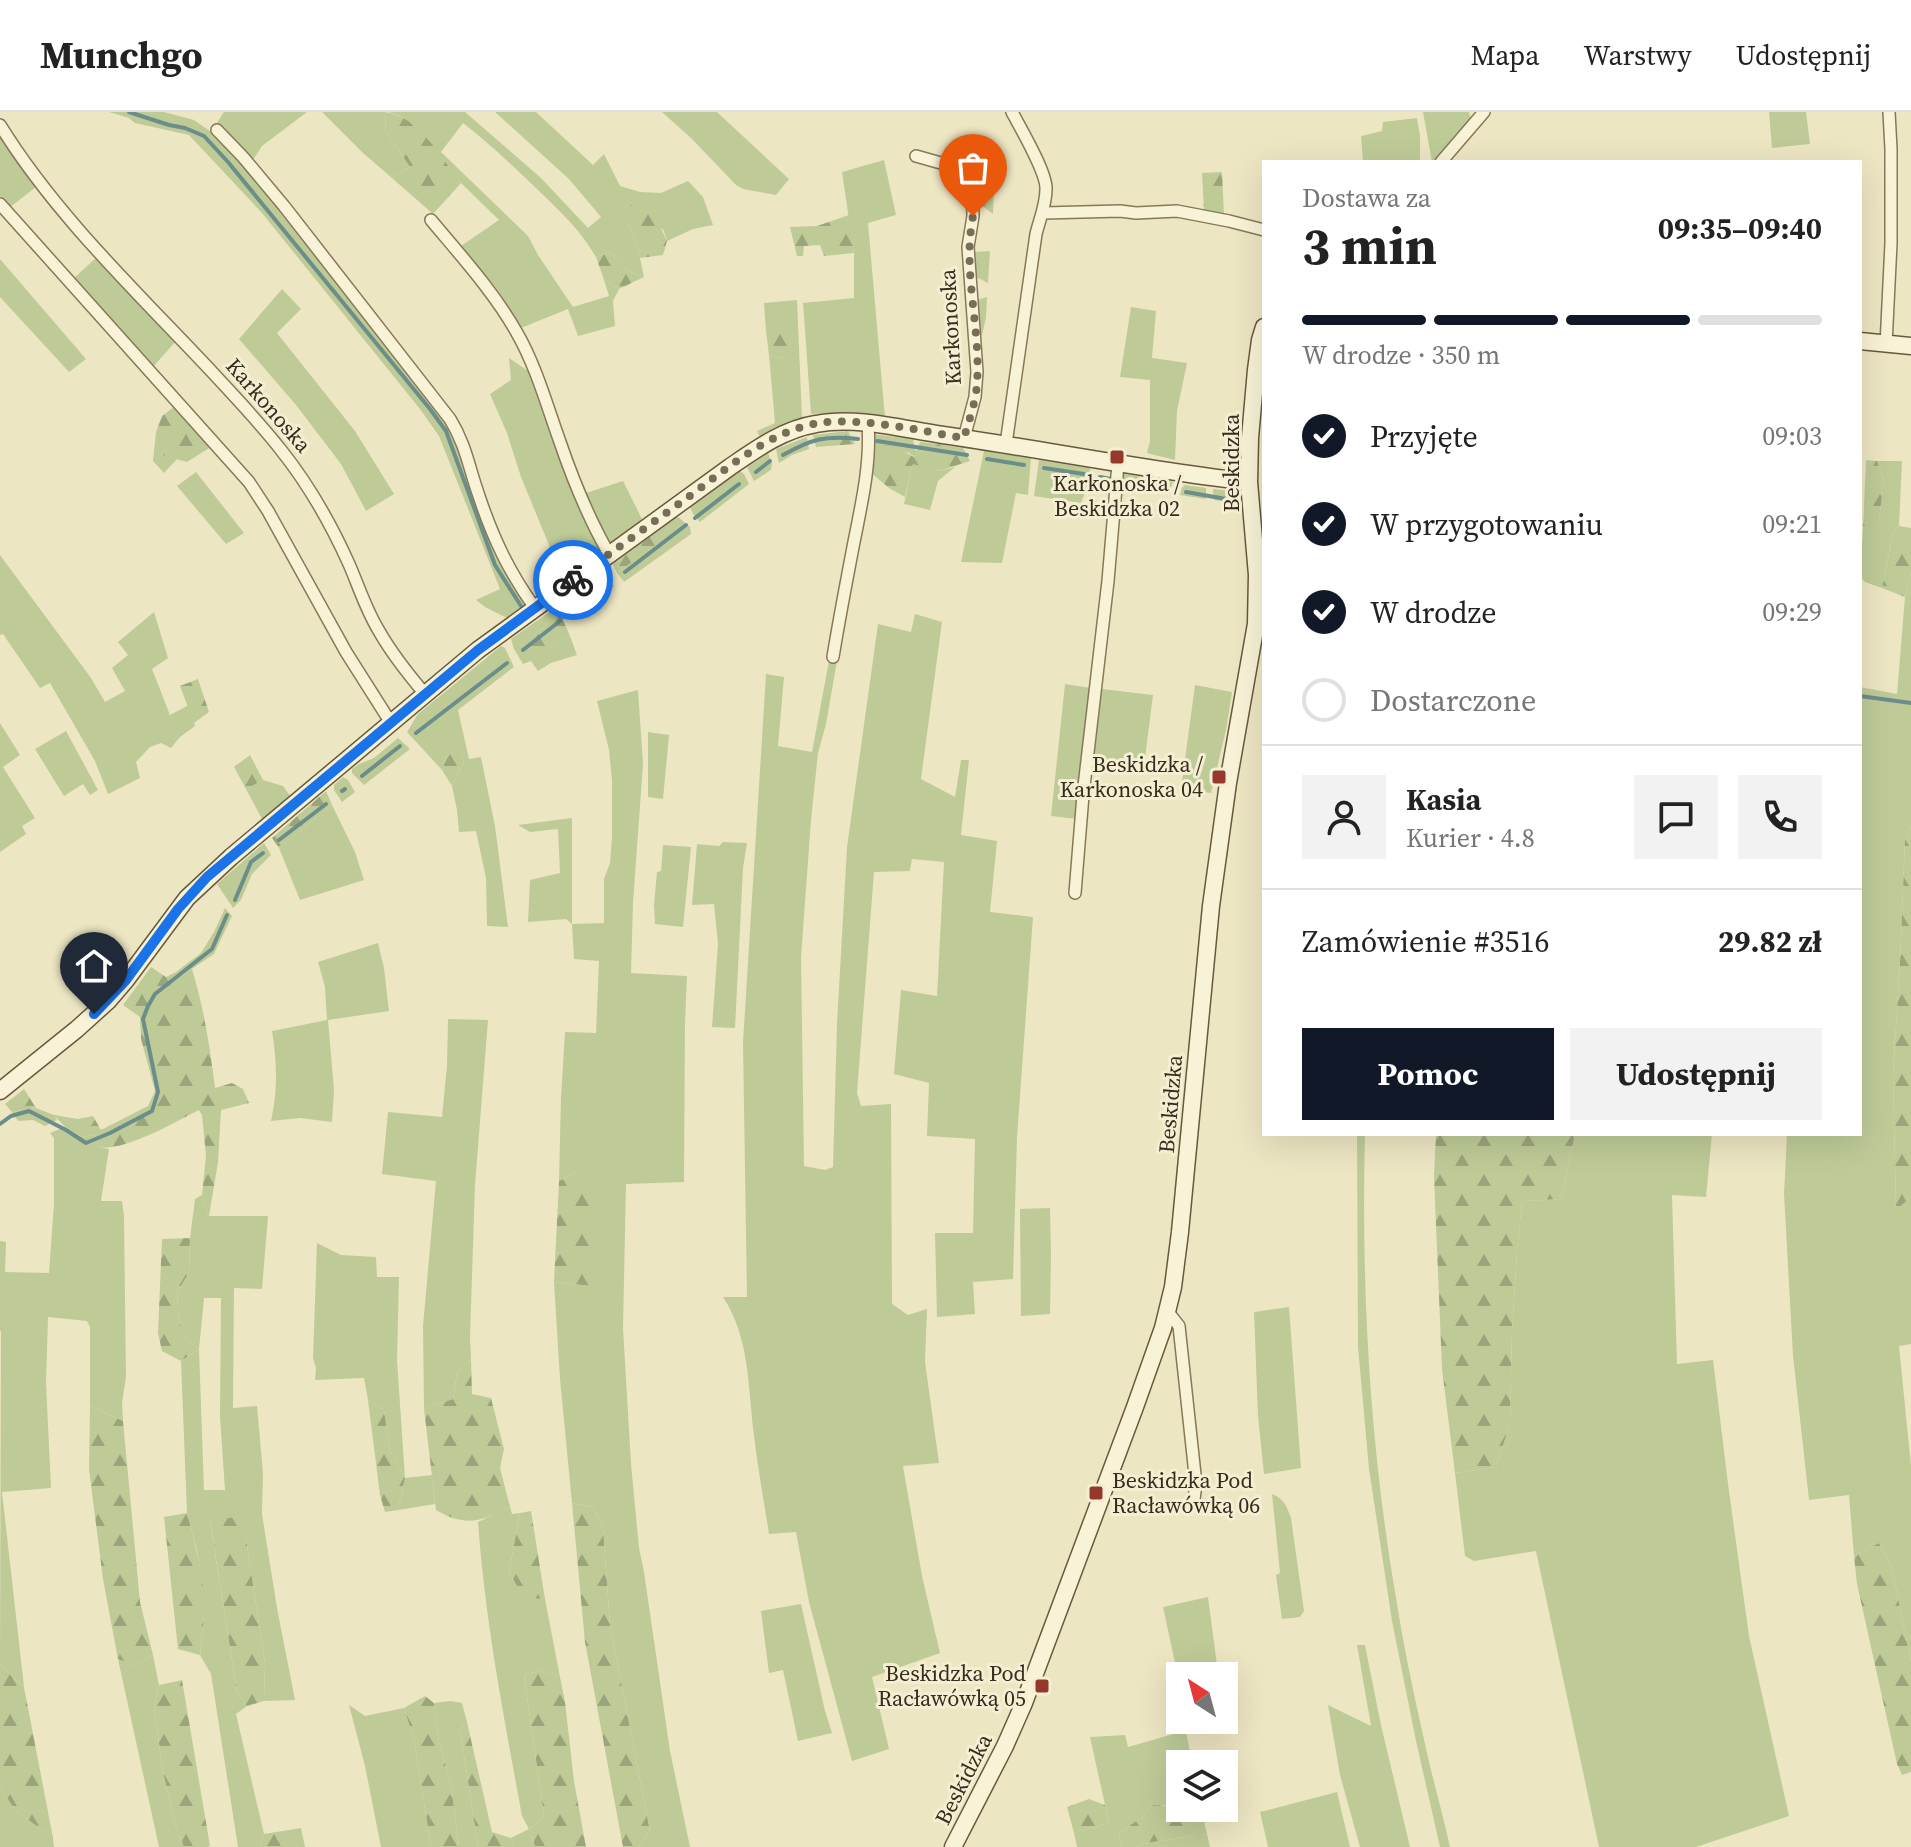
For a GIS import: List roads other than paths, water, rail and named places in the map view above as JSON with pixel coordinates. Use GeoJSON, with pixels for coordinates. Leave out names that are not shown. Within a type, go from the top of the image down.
{"type":"FeatureCollection","features":[{"type":"Feature","properties":{"kind":"street"},"geometry":{"type":"LineString","coordinates":[[1006,444],[1036,234],[1044,213],[1047,185],[1012,112]]}},
{"type":"Feature","properties":{"kind":"street"},"geometry":{"type":"LineString","coordinates":[[1443,160],[1484,112]]}},
{"type":"Feature","properties":{"kind":"street"},"geometry":{"type":"LineString","coordinates":[[1886,345],[1891,243],[1889,112]]}},
{"type":"Feature","properties":{"kind":"street","name":"Karkonoska"},"geometry":{"type":"LineString","coordinates":[[0,125],[34,176],[107,261],[281,449],[334,531],[378,630],[425,694]]}},
{"type":"Feature","properties":{"kind":"street"},"geometry":{"type":"LineString","coordinates":[[217,130],[284,206],[450,419],[464,445],[496,543],[515,580],[535,608]]}},
{"type":"Feature","properties":{"kind":"street","name":"Karkonoska"},"geometry":{"type":"LineString","coordinates":[[916,156],[962,169],[972,178],[973,216],[968,247],[977,372],[975,397],[964,438]]}},
{"type":"Feature","properties":{"kind":"street"},"geometry":{"type":"LineString","coordinates":[[0,204],[249,482],[346,652],[391,723]]}},
{"type":"Feature","properties":{"kind":"street"},"geometry":{"type":"LineString","coordinates":[[1044,213],[1177,211],[1262,229]]}},
{"type":"Feature","properties":{"kind":"street"},"geometry":{"type":"LineString","coordinates":[[431,220],[482,283],[518,335],[543,392],[565,457],[609,554]]}},
{"type":"Feature","properties":{"kind":"street","name":"Beskidzka"},"geometry":{"type":"LineString","coordinates":[[953,1847],[1024,1703],[1168,1312],[1177,1261],[1217,858],[1256,624],[1258,514],[1249,482],[1256,370],[1262,338]]}},
{"type":"Feature","properties":{"kind":"street"},"geometry":{"type":"LineString","coordinates":[[1862,341],[1911,346]]}},
{"type":"Feature","properties":{"kind":"street"},"geometry":{"type":"LineString","coordinates":[[0,1091],[108,1001],[178,909],[207,877],[478,650],[730,467],[773,440],[796,429],[836,421],[1249,482]]}},
{"type":"Feature","properties":{"kind":"street"},"geometry":{"type":"LineString","coordinates":[[833,657],[863,495],[869,449],[868,424]]}},
{"type":"Feature","properties":{"kind":"street"},"geometry":{"type":"LineString","coordinates":[[1075,893],[1118,464]]}},
{"type":"Feature","properties":{"kind":"street"},"geometry":{"type":"LineString","coordinates":[[1168,1312],[1179,1326],[1196,1484],[1194,1499]]}},
{"type":"Feature","properties":{"kind":"waterway"},"geometry":{"type":"LineString","coordinates":[[129,112],[204,136],[430,409],[446,431],[495,565],[521,606]]}},
{"type":"Feature","properties":{"kind":"waterway"},"geometry":{"type":"LineString","coordinates":[[783,455],[819,440],[858,439]]}},
{"type":"Feature","properties":{"kind":"waterway"},"geometry":{"type":"LineString","coordinates":[[877,441],[967,455]]}},
{"type":"Feature","properties":{"kind":"waterway"},"geometry":{"type":"LineString","coordinates":[[987,459],[1024,465]]}},
{"type":"Feature","properties":{"kind":"waterway"},"geometry":{"type":"LineString","coordinates":[[756,472],[770,461]]}},
{"type":"Feature","properties":{"kind":"waterway"},"geometry":{"type":"LineString","coordinates":[[1044,468],[1084,474]]}},
{"type":"Feature","properties":{"kind":"waterway"},"geometry":{"type":"LineString","coordinates":[[1100,477],[1111,479]]}},
{"type":"Feature","properties":{"kind":"waterway"},"geometry":{"type":"LineString","coordinates":[[1127,481],[1166,488]]}},
{"type":"Feature","properties":{"kind":"waterway"},"geometry":{"type":"LineString","coordinates":[[695,518],[739,484]]}},
{"type":"Feature","properties":{"kind":"waterway"},"geometry":{"type":"LineString","coordinates":[[1186,492],[1232,500]]}},
{"type":"Feature","properties":{"kind":"waterway"},"geometry":{"type":"LineString","coordinates":[[625,572],[686,525]]}},
{"type":"Feature","properties":{"kind":"waterway"},"geometry":{"type":"LineString","coordinates":[[577,608],[608,584]]}},
{"type":"Feature","properties":{"kind":"waterway"},"geometry":{"type":"LineString","coordinates":[[523,650],[560,621]]}},
{"type":"Feature","properties":{"kind":"waterway"},"geometry":{"type":"LineString","coordinates":[[416,733],[507,663]]}},
{"type":"Feature","properties":{"kind":"waterway"},"geometry":{"type":"LineString","coordinates":[[1862,696],[1911,703]]}},
{"type":"Feature","properties":{"kind":"waterway"},"geometry":{"type":"LineString","coordinates":[[362,776],[400,746]]}},
{"type":"Feature","properties":{"kind":"waterway"},"geometry":{"type":"LineString","coordinates":[[279,840],[326,804]]}},
{"type":"Feature","properties":{"kind":"waterway"},"geometry":{"type":"LineString","coordinates":[[235,900],[251,862],[263,853]]}},
{"type":"Feature","properties":{"kind":"waterway"},"geometry":{"type":"LineString","coordinates":[[0,1124],[11,1116],[29,1111],[86,1143],[152,1111],[158,1092],[143,1019],[155,994],[212,949],[227,915]]}},
{"type":"Feature","properties":{"kind":"place","name":"Karkonoska / Beskidzka 02"},"geometry":{"type":"Point","coordinates":[1117,457]}},
{"type":"Feature","properties":{"kind":"place","name":"Beskidzka / Karkonoska 04"},"geometry":{"type":"Point","coordinates":[1219,777]}},
{"type":"Feature","properties":{"kind":"place","name":"Beskidzka Pod Racławówką 06"},"geometry":{"type":"Point","coordinates":[1096,1493]}},
{"type":"Feature","properties":{"kind":"place","name":"Beskidzka Pod Racławówką 05"},"geometry":{"type":"Point","coordinates":[1042,1686]}}]}
